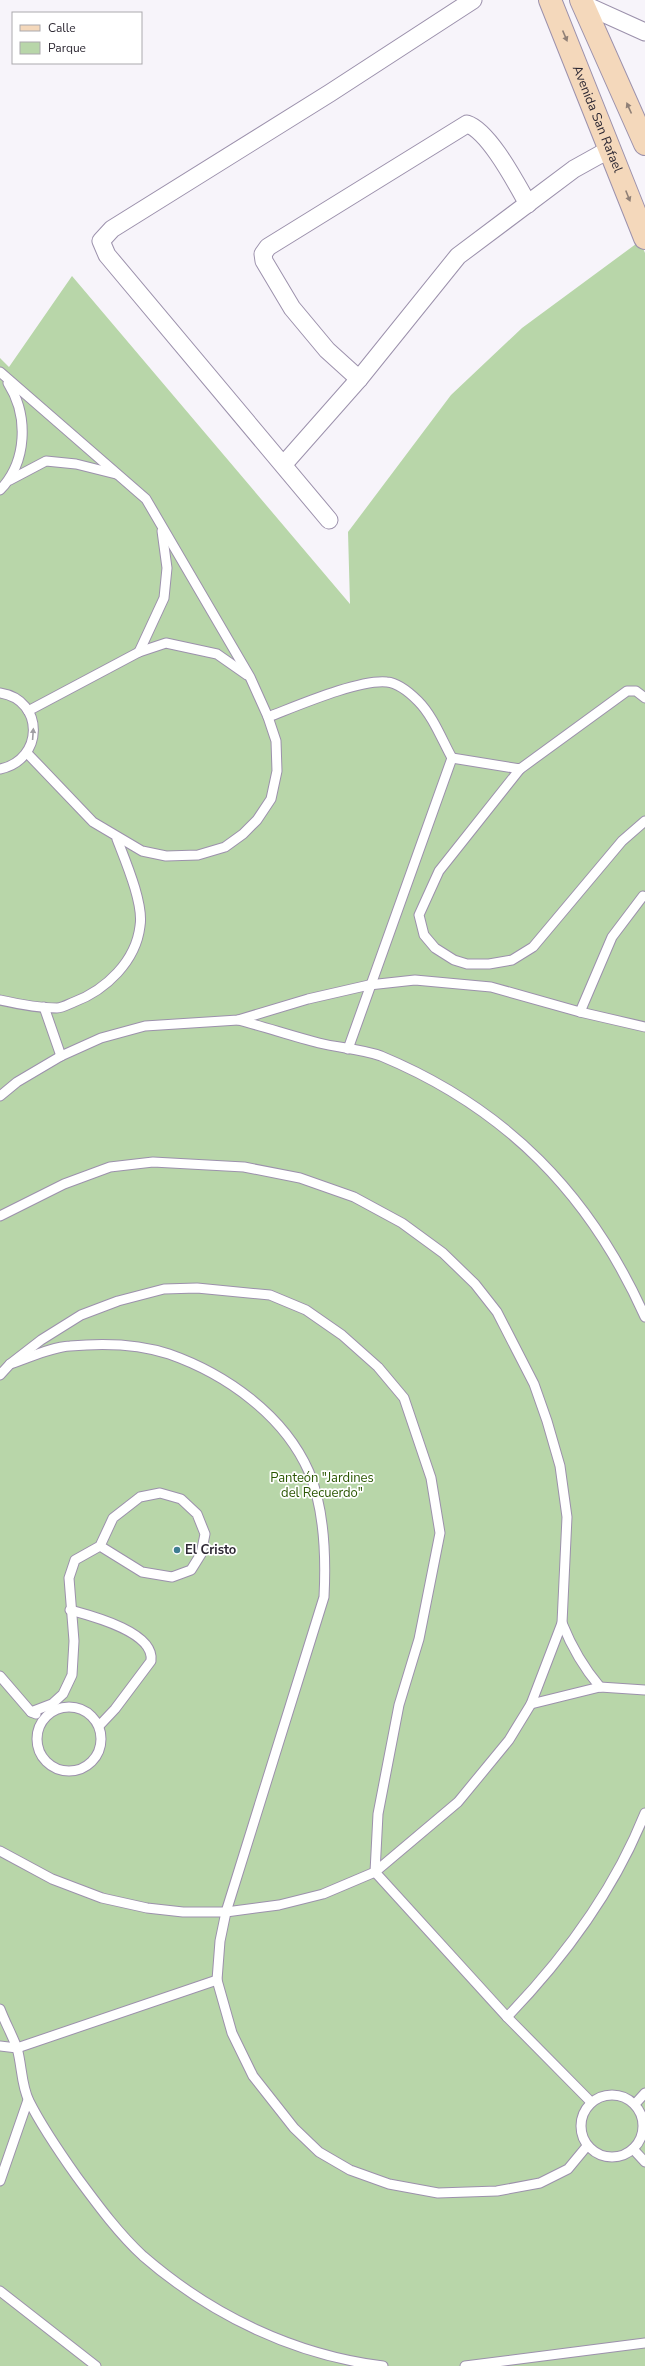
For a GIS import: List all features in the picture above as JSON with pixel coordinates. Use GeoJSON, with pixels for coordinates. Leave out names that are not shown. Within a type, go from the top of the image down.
{"type":"FeatureCollection","features":[{"type":"Feature","properties":{"kind":"main road","name":"Avenida San Rafael"},"geometry":{"type":"LineString","coordinates":[[550,0],[645,237]]}},
{"type":"Feature","properties":{"kind":"main road"},"geometry":{"type":"LineString","coordinates":[[582,2],[645,144]]}},
{"type":"Feature","properties":{"kind":"street"},"geometry":{"type":"LineString","coordinates":[[329,520],[284,464],[112,261],[101,241],[112,229],[323,98],[473,0]]}},
{"type":"Feature","properties":{"kind":"street"},"geometry":{"type":"LineString","coordinates":[[582,2],[645,32]]}},
{"type":"Feature","properties":{"kind":"street"},"geometry":{"type":"LineString","coordinates":[[359,379],[327,350],[292,308],[264,261],[263,254],[268,247],[460,126],[467,124],[474,126],[497,153],[528,204]]}},
{"type":"Feature","properties":{"kind":"street"},"geometry":{"type":"LineString","coordinates":[[284,464],[359,379],[458,256],[574,169],[610,150]]}},
{"type":"Feature","properties":{"kind":"lane"},"geometry":{"type":"LineString","coordinates":[[1,373],[146,499],[250,677],[268,716],[276,741],[277,771],[271,799],[257,820],[244,834],[225,847],[198,856],[166,856],[142,851],[117,839],[93,822],[27,753]]}},
{"type":"Feature","properties":{"kind":"lane"},"geometry":{"type":"LineString","coordinates":[[1,373],[14,392],[22,417],[22,452],[10,480]]}},
{"type":"Feature","properties":{"kind":"lane"},"geometry":{"type":"LineString","coordinates":[[0,490],[10,480],[46,461],[76,464],[119,475]]}},
{"type":"Feature","properties":{"kind":"lane"},"geometry":{"type":"LineString","coordinates":[[139,652],[164,598],[167,568],[162,527]]}},
{"type":"Feature","properties":{"kind":"lane"},"geometry":{"type":"LineString","coordinates":[[28,710],[139,652],[166,644],[192,647],[217,654],[250,677]]}},
{"type":"Feature","properties":{"kind":"lane"},"geometry":{"type":"LineString","coordinates":[[268,716],[308,701],[372,682],[389,682],[401,686],[419,701],[452,758]]}},
{"type":"Feature","properties":{"kind":"lane"},"geometry":{"type":"LineString","coordinates":[[645,698],[636,691],[627,691],[520,769],[439,871],[418,915],[424,935],[435,948],[454,960],[466,964],[489,964],[512,960],[533,947],[622,841],[645,821]]}},
{"type":"Feature","properties":{"kind":"lane"},"geometry":{"type":"LineString","coordinates":[[0,693],[17,699],[28,710],[33,724],[34,735],[27,753],[18,762],[0,769]]}},
{"type":"Feature","properties":{"kind":"lane"},"geometry":{"type":"LineString","coordinates":[[452,758],[520,769]]}},
{"type":"Feature","properties":{"kind":"lane"},"geometry":{"type":"LineString","coordinates":[[348,1049],[369,985],[452,758]]}},
{"type":"Feature","properties":{"kind":"lane"},"geometry":{"type":"LineString","coordinates":[[0,1000],[18,1004],[58,1008],[88,997],[114,976],[132,954],[141,925],[135,886],[117,839]]}},
{"type":"Feature","properties":{"kind":"lane"},"geometry":{"type":"LineString","coordinates":[[580,1012],[612,937],[643,896]]}},
{"type":"Feature","properties":{"kind":"lane"},"geometry":{"type":"LineString","coordinates":[[0,1096],[17,1082],[60,1056],[101,1038],[145,1026],[238,1020],[308,999],[369,985],[415,980],[491,987],[580,1012],[645,1027]]}},
{"type":"Feature","properties":{"kind":"lane"},"geometry":{"type":"LineString","coordinates":[[44,1007],[60,1056]]}},
{"type":"Feature","properties":{"kind":"lane"},"geometry":{"type":"LineString","coordinates":[[238,1020],[380,1056],[433,1082],[482,1110],[518,1139],[554,1173],[583,1209],[608,1245],[645,1317]]}},
{"type":"Feature","properties":{"kind":"lane"},"geometry":{"type":"LineString","coordinates":[[0,1216],[64,1184],[110,1166],[153,1162],[244,1167],[300,1178],[354,1197],[408,1227],[443,1252],[475,1284],[496,1312],[534,1384],[560,1466],[567,1517],[562,1623],[531,1704],[509,1740],[458,1802],[375,1872],[323,1894],[279,1905],[226,1912],[183,1912],[147,1908],[102,1898],[52,1880],[0,1851]]}},
{"type":"Feature","properties":{"kind":"lane"},"geometry":{"type":"LineString","coordinates":[[0,1375],[10,1364],[41,1340],[81,1315],[118,1301],[164,1289],[232,1290],[270,1295],[306,1310],[342,1335],[378,1367],[404,1398],[431,1478],[440,1533],[419,1639],[399,1705],[378,1814],[375,1872],[507,2017],[590,2102]]}},
{"type":"Feature","properties":{"kind":"lane"},"geometry":{"type":"LineString","coordinates":[[10,1364],[69,1346],[124,1345],[169,1354],[246,1394],[272,1417],[294,1446],[309,1472],[321,1521],[326,1561],[324,1597],[226,1912],[220,1941],[217,1980],[232,2033],[253,2076],[294,2128],[319,2152],[350,2170],[389,2184],[438,2193],[497,2191],[540,2183],[568,2169],[587,2146]]}},
{"type":"Feature","properties":{"kind":"lane"},"geometry":{"type":"LineString","coordinates":[[31,1712],[52,1704],[63,1694],[72,1676],[74,1641],[68,1578],[75,1560],[100,1546],[113,1518],[140,1497],[160,1493],[181,1500],[196,1514],[205,1534],[201,1554],[191,1570],[172,1577],[142,1572],[100,1546]]}},
{"type":"Feature","properties":{"kind":"lane"},"geometry":{"type":"LineString","coordinates":[[70,1610],[109,1621],[141,1640],[152,1653],[151,1661],[99,1726]]}},
{"type":"Feature","properties":{"kind":"lane"},"geometry":{"type":"LineString","coordinates":[[562,1623],[576,1656],[600,1687]]}},
{"type":"Feature","properties":{"kind":"lane"},"geometry":{"type":"LineString","coordinates":[[0,1676],[31,1712],[44,1719]]}},
{"type":"Feature","properties":{"kind":"lane"},"geometry":{"type":"LineString","coordinates":[[531,1704],[600,1687],[645,1690]]}},
{"type":"Feature","properties":{"kind":"lane"},"geometry":{"type":"LineString","coordinates":[[62,1707],[84,1710],[99,1726],[102,1743],[96,1758],[82,1769],[66,1771],[50,1765],[40,1751],[37,1735],[44,1719],[52,1712],[62,1707]]}},
{"type":"Feature","properties":{"kind":"lane"},"geometry":{"type":"LineString","coordinates":[[507,2017],[543,1980],[610,1888],[631,1849],[645,1813]]}},
{"type":"Feature","properties":{"kind":"lane"},"geometry":{"type":"LineString","coordinates":[[0,2046],[17,2048],[217,1980]]}},
{"type":"Feature","properties":{"kind":"lane"},"geometry":{"type":"LineString","coordinates":[[0,2009],[17,2048],[28,2100],[64,2159],[101,2210],[142,2255],[182,2286],[227,2315],[271,2337],[314,2352],[358,2363],[383,2366]]}},
{"type":"Feature","properties":{"kind":"lane"},"geometry":{"type":"LineString","coordinates":[[635,2104],[645,2093]]}},
{"type":"Feature","properties":{"kind":"lane"},"geometry":{"type":"LineString","coordinates":[[608,2094],[624,2096],[635,2104],[642,2118],[642,2133],[633,2149],[616,2157],[603,2156],[587,2146],[580,2133],[581,2116],[590,2102],[608,2094]]}},
{"type":"Feature","properties":{"kind":"lane"},"geometry":{"type":"LineString","coordinates":[[0,2181],[28,2100]]}},
{"type":"Feature","properties":{"kind":"lane"},"geometry":{"type":"LineString","coordinates":[[633,2149],[645,2162]]}},
{"type":"Feature","properties":{"kind":"lane"},"geometry":{"type":"LineString","coordinates":[[0,2291],[96,2366]]}},
{"type":"Feature","properties":{"kind":"lane"},"geometry":{"type":"LineString","coordinates":[[465,2366],[645,2343]]}},
{"type":"Feature","properties":{"kind":"green space","name":"Panteón \"Jardines del Recuerdo\""},"geometry":{"type":"Polygon","coordinates":[[[640,241],[645,253],[645,2366],[0,2366],[0,358],[9,367],[72,276],[350,604],[348,532],[451,395],[522,328],[640,241]]]}},
{"type":"Feature","properties":{"kind":"place","name":"El Cristo"},"geometry":{"type":"Point","coordinates":[177,1550]}}]}
